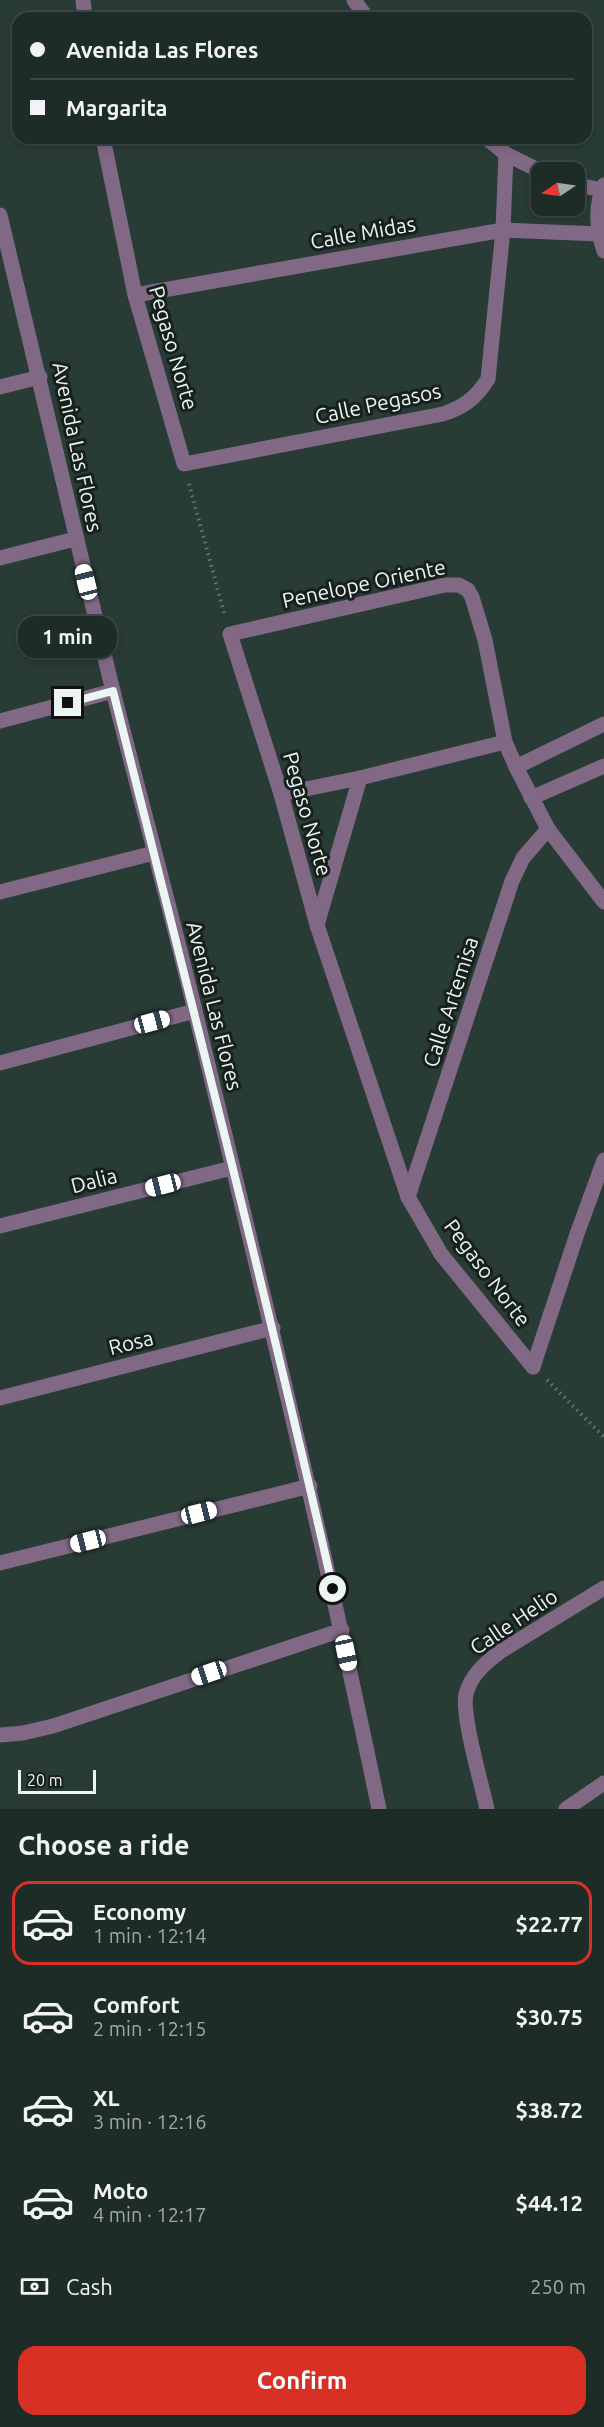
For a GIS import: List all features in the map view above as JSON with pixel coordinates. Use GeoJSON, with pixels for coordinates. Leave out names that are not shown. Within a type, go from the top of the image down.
{"type":"FeatureCollection","features":[{"type":"Feature","properties":{"kind":"street"},"geometry":{"type":"LineString","coordinates":[[354,0],[363,12]]}},
{"type":"Feature","properties":{"kind":"street","name":"Pegaso Norte"},"geometry":{"type":"LineString","coordinates":[[104,144],[135,295],[184,464]]}},
{"type":"Feature","properties":{"kind":"street"},"geometry":{"type":"LineString","coordinates":[[494,144],[506,154],[531,166]]}},
{"type":"Feature","properties":{"kind":"street","name":"Calle Pegasos"},"geometry":{"type":"LineString","coordinates":[[184,464],[443,414],[468,403],[479,393],[488,379],[503,230],[506,154]]}},
{"type":"Feature","properties":{"kind":"street"},"geometry":{"type":"LineString","coordinates":[[585,186],[603,188],[598,210],[599,234],[604,251]]}},
{"type":"Feature","properties":{"kind":"street","name":"Avenida Las Flores"},"geometry":{"type":"LineString","coordinates":[[0,215],[40,377],[75,539],[273,1328],[342,1630],[379,1809]]}},
{"type":"Feature","properties":{"kind":"street","name":"Calle Midas"},"geometry":{"type":"LineString","coordinates":[[135,295],[503,230],[599,234]]}},
{"type":"Feature","properties":{"kind":"street"},"geometry":{"type":"LineString","coordinates":[[0,387],[40,377]]}},
{"type":"Feature","properties":{"kind":"street"},"geometry":{"type":"LineString","coordinates":[[0,558],[75,539]]}},
{"type":"Feature","properties":{"kind":"street","name":"Penelope Oriente"},"geometry":{"type":"LineString","coordinates":[[230,634],[445,585],[459,585],[468,591],[482,630],[505,742],[548,829],[604,902]]}},
{"type":"Feature","properties":{"kind":"street","name":"Pegaso Norte"},"geometry":{"type":"LineString","coordinates":[[230,634],[281,794],[317,925],[408,1197],[441,1254],[533,1367]]}},
{"type":"Feature","properties":{"kind":"street"},"geometry":{"type":"LineString","coordinates":[[0,721],[113,691]]}},
{"type":"Feature","properties":{"kind":"street"},"geometry":{"type":"LineString","coordinates":[[516,767],[604,724]]}},
{"type":"Feature","properties":{"kind":"street"},"geometry":{"type":"LineString","coordinates":[[281,794],[360,778],[505,742]]}},
{"type":"Feature","properties":{"kind":"street"},"geometry":{"type":"LineString","coordinates":[[531,798],[604,766]]}},
{"type":"Feature","properties":{"kind":"street"},"geometry":{"type":"LineString","coordinates":[[317,925],[360,778]]}},
{"type":"Feature","properties":{"kind":"street","name":"Calle Artemisa"},"geometry":{"type":"LineString","coordinates":[[408,1197],[512,881],[523,858],[548,829]]}},
{"type":"Feature","properties":{"kind":"street"},"geometry":{"type":"LineString","coordinates":[[0,892],[154,854]]}},
{"type":"Feature","properties":{"kind":"street"},"geometry":{"type":"LineString","coordinates":[[0,1063],[195,1011]]}},
{"type":"Feature","properties":{"kind":"street"},"geometry":{"type":"LineString","coordinates":[[533,1367],[604,1160]]}},
{"type":"Feature","properties":{"kind":"street","name":"Dalia"},"geometry":{"type":"LineString","coordinates":[[0,1226],[232,1168]]}},
{"type":"Feature","properties":{"kind":"street","name":"Rosa"},"geometry":{"type":"LineString","coordinates":[[0,1398],[273,1328]]}},
{"type":"Feature","properties":{"kind":"street"},"geometry":{"type":"LineString","coordinates":[[0,1563],[310,1486]]}},
{"type":"Feature","properties":{"kind":"street","name":"Calle Helio"},"geometry":{"type":"LineString","coordinates":[[487,1809],[464,1705],[470,1684],[485,1663],[501,1651],[604,1588]]}},
{"type":"Feature","properties":{"kind":"street"},"geometry":{"type":"LineString","coordinates":[[0,1735],[23,1733],[74,1719],[342,1630]]}},
{"type":"Feature","properties":{"kind":"street"},"geometry":{"type":"LineString","coordinates":[[566,1809],[604,1783]]}},
{"type":"Feature","properties":{"kind":"path"},"geometry":{"type":"LineString","coordinates":[[184,464],[230,634]]}},
{"type":"Feature","properties":{"kind":"path"},"geometry":{"type":"LineString","coordinates":[[533,1367],[604,1437]]}},
{"type":"Feature","properties":{"kind":"route"},"geometry":{"type":"LineString","coordinates":[[68,703],[113,691],[273,1328],[333,1589]]}}]}
